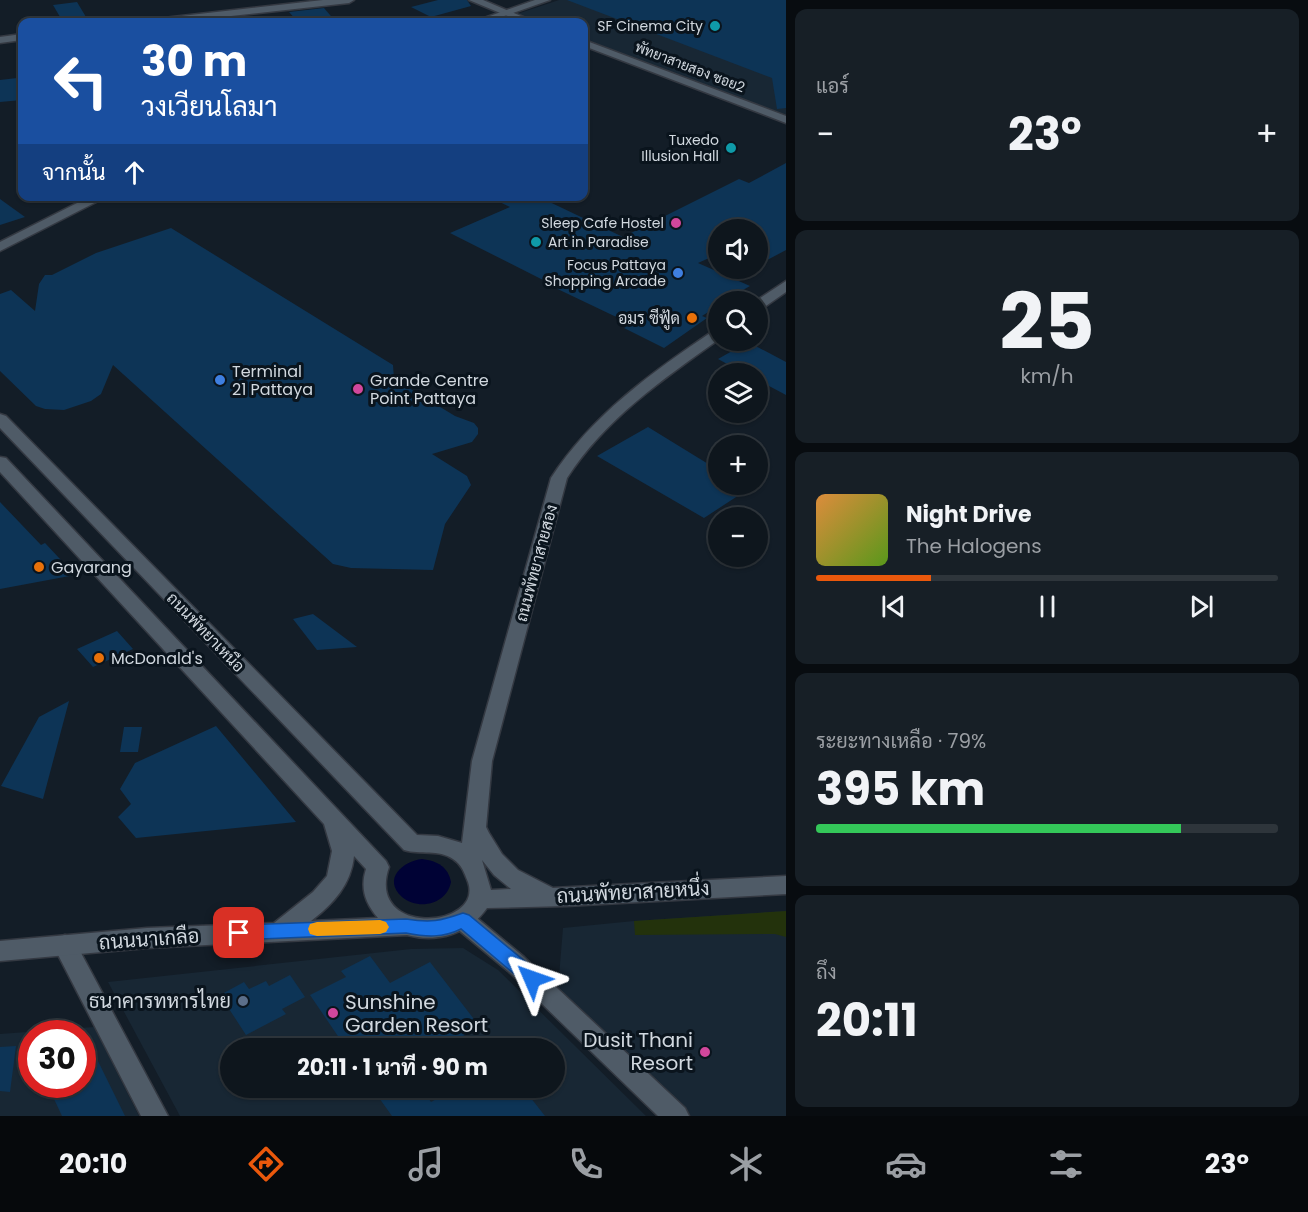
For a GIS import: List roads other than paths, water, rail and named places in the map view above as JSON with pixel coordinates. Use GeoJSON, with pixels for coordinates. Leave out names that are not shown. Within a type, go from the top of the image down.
{"type":"FeatureCollection","features":[{"type":"Feature","properties":{"kind":"main road"},"geometry":{"type":"LineString","coordinates":[[190,18],[349,0]]}},
{"type":"Feature","properties":{"kind":"main road"},"geometry":{"type":"LineString","coordinates":[[474,0],[519,18]]}},
{"type":"Feature","properties":{"kind":"main road"},"geometry":{"type":"LineString","coordinates":[[490,18],[545,0]]}},
{"type":"Feature","properties":{"kind":"main road"},"geometry":{"type":"LineString","coordinates":[[0,40],[18,38]]}},
{"type":"Feature","properties":{"kind":"main road","name":"พัทยาสายสอง ซอย2"},"geometry":{"type":"LineString","coordinates":[[588,45],[786,120]]}},
{"type":"Feature","properties":{"kind":"main road"},"geometry":{"type":"LineString","coordinates":[[0,247],[92,201]]}},
{"type":"Feature","properties":{"kind":"main road"},"geometry":{"type":"LineString","coordinates":[[768,298],[786,285]]}},
{"type":"Feature","properties":{"kind":"main road","name":"ถนนพัทยาสายสอง"},"geometry":{"type":"LineString","coordinates":[[471,861],[482,760],[559,478],[570,457],[608,419],[708,341]]}},
{"type":"Feature","properties":{"kind":"main road","name":"ถนนพัทยาเหนือ"},"geometry":{"type":"LineString","coordinates":[[0,419],[412,844],[443,845],[460,852],[471,861]]}},
{"type":"Feature","properties":{"kind":"main road","name":"ถนนพัทยาเหนือ"},"geometry":{"type":"LineString","coordinates":[[0,462],[378,867],[374,877],[373,892],[384,912],[406,926]]}},
{"type":"Feature","properties":{"kind":"main road"},"geometry":{"type":"LineString","coordinates":[[280,931],[328,894],[342,871],[344,853],[333,819]]}},
{"type":"Feature","properties":{"kind":"main road"},"geometry":{"type":"LineString","coordinates":[[475,827],[490,857],[506,875],[526,888],[566,897]]}},
{"type":"Feature","properties":{"kind":"main road"},"geometry":{"type":"LineString","coordinates":[[471,861],[481,878],[480,899],[472,912],[463,920],[516,964],[676,1116]]}},
{"type":"Feature","properties":{"kind":"main road","name":"ถนนพัทยาสายหนึ่ง"},"geometry":{"type":"LineString","coordinates":[[480,899],[566,897],[786,885]]}},
{"type":"Feature","properties":{"kind":"main road","name":"ถนนนาเกลือ"},"geometry":{"type":"LineString","coordinates":[[0,951],[147,938],[280,931],[406,926],[427,930],[449,927],[463,920]]}},
{"type":"Feature","properties":{"kind":"main road"},"geometry":{"type":"LineString","coordinates":[[65,945],[155,1116]]}},
{"type":"Feature","properties":{"kind":"place","name":"SF Cinema City"},"geometry":{"type":"Point","coordinates":[715,26]}},
{"type":"Feature","properties":{"kind":"place","name":"Tuxedo Illusion Hall"},"geometry":{"type":"Point","coordinates":[731,148]}},
{"type":"Feature","properties":{"kind":"place","name":"Sleep Cafe Hostel"},"geometry":{"type":"Point","coordinates":[676,223]}},
{"type":"Feature","properties":{"kind":"place","name":"Art in Paradise"},"geometry":{"type":"Point","coordinates":[536,242]}},
{"type":"Feature","properties":{"kind":"place","name":"Focus Pattaya Shopping Arcade"},"geometry":{"type":"Point","coordinates":[678,273]}},
{"type":"Feature","properties":{"kind":"place","name":"อมร ซีฟู้ด"},"geometry":{"type":"Point","coordinates":[692,318]}},
{"type":"Feature","properties":{"kind":"place","name":"Terminal 21 Pattaya"},"geometry":{"type":"Point","coordinates":[220,380]}},
{"type":"Feature","properties":{"kind":"place","name":"Grande Centre Point Pattaya"},"geometry":{"type":"Point","coordinates":[358,389]}},
{"type":"Feature","properties":{"kind":"place","name":"Gayarang"},"geometry":{"type":"Point","coordinates":[39,567]}},
{"type":"Feature","properties":{"kind":"place","name":"McDonald's"},"geometry":{"type":"Point","coordinates":[99,658]}},
{"type":"Feature","properties":{"kind":"place","name":"ธนาคารทหารไทย"},"geometry":{"type":"Point","coordinates":[243,1001]}},
{"type":"Feature","properties":{"kind":"place","name":"Sunshine Garden Resort"},"geometry":{"type":"Point","coordinates":[333,1013]}},
{"type":"Feature","properties":{"kind":"place","name":"Dusit Thani Resort"},"geometry":{"type":"Point","coordinates":[705,1052]}}]}
